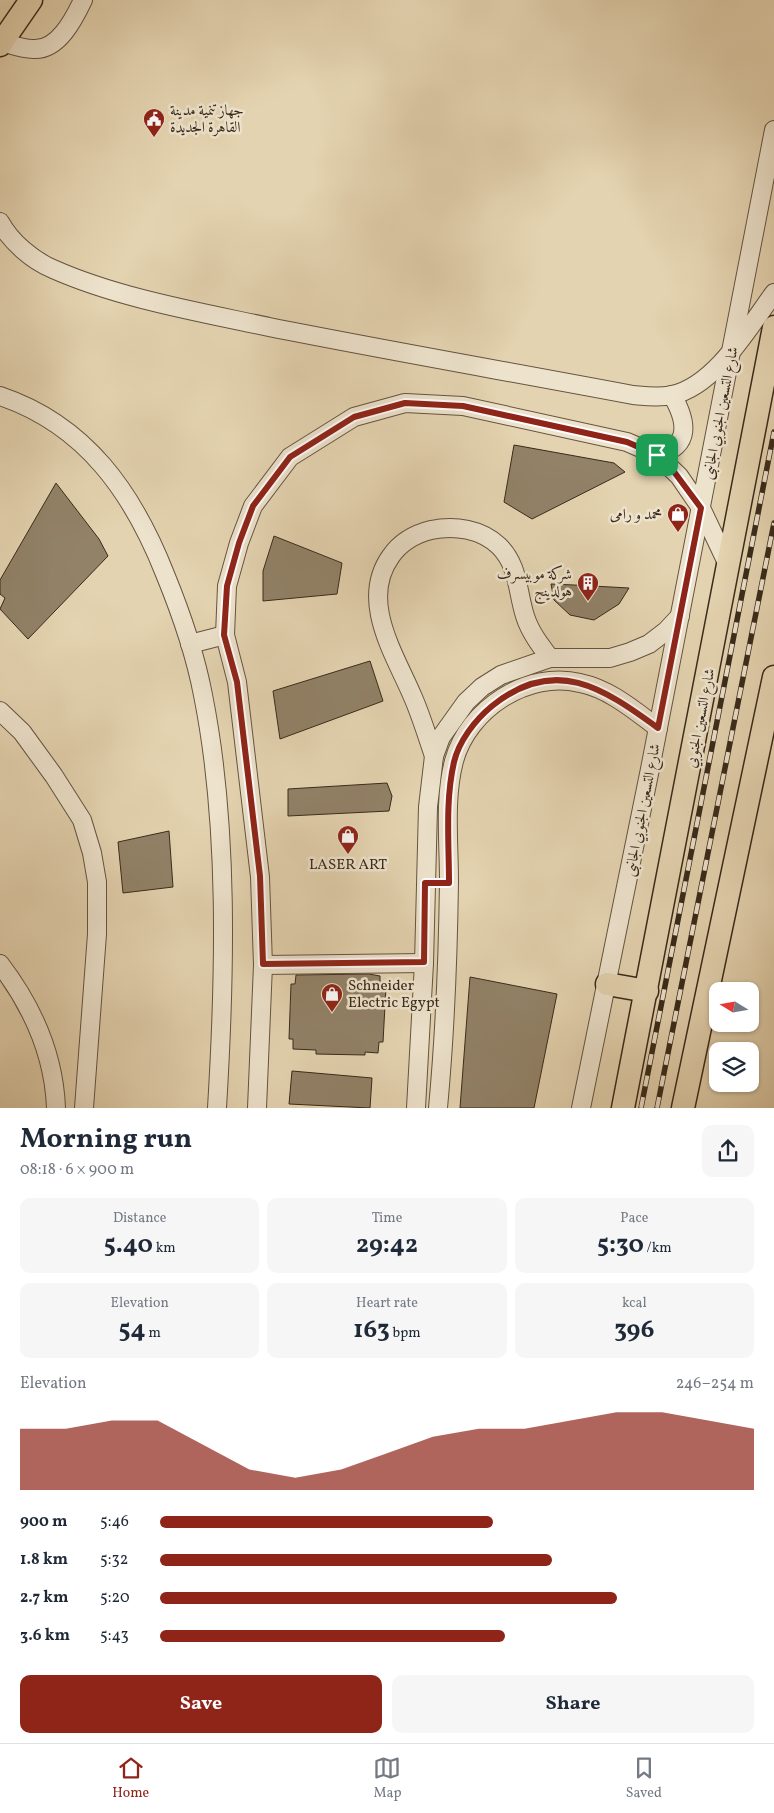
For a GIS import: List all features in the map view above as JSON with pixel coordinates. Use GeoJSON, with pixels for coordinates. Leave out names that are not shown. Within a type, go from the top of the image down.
{"type":"FeatureCollection","features":[{"type":"Feature","properties":{"kind":"main road"},"geometry":{"type":"LineString","coordinates":[[1,44],[31,0]]}},
{"type":"Feature","properties":{"kind":"main road","name":"شارع التسعين الجنوبي"},"geometry":{"type":"LineString","coordinates":[[623,1108],[729,567],[774,326]]}},
{"type":"Feature","properties":{"kind":"main road"},"geometry":{"type":"LineString","coordinates":[[682,1108],[774,677]]}},
{"type":"Feature","properties":{"kind":"main road"},"geometry":{"type":"LineString","coordinates":[[607,984],[647,991]]}},
{"type":"Feature","properties":{"kind":"street"},"geometry":{"type":"LineString","coordinates":[[1,44],[34,50],[48,48],[62,36],[83,0]]}},
{"type":"Feature","properties":{"kind":"street","name":"شارع التسعين الجنوبي الجانبى"},"geometry":{"type":"LineString","coordinates":[[581,1108],[658,728],[774,130]]}},
{"type":"Feature","properties":{"kind":"street"},"geometry":{"type":"LineString","coordinates":[[0,222],[20,247],[52,269],[88,282],[196,312],[633,395],[672,395],[704,378],[732,350],[774,293]]}},
{"type":"Feature","properties":{"kind":"street"},"geometry":{"type":"LineString","coordinates":[[657,455],[669,452],[678,444],[684,432],[684,420],[672,395]]}},
{"type":"Feature","properties":{"kind":"street"},"geometry":{"type":"LineString","coordinates":[[0,396],[44,417],[75,439],[103,465],[127,495],[146,528],[190,644],[203,694],[211,746],[220,862],[220,1054],[217,1108]]}},
{"type":"Feature","properties":{"kind":"street"},"geometry":{"type":"LineString","coordinates":[[258,1108],[263,964],[258,858],[237,682],[224,635],[227,586],[239,543],[253,506],[290,457],[354,417],[405,403],[463,406],[627,442],[657,455],[679,476],[701,508],[729,567]]}},
{"type":"Feature","properties":{"kind":"street"},"geometry":{"type":"LineString","coordinates":[[434,756],[417,707],[383,628],[378,604],[378,586],[383,570],[401,545],[424,532],[451,528],[472,531],[491,539],[514,568],[529,627],[550,658]]}},
{"type":"Feature","properties":{"kind":"street"},"geometry":{"type":"LineString","coordinates":[[416,1108],[424,962],[428,807],[434,756],[441,737],[466,702],[482,687],[502,675],[550,658],[610,658],[630,652],[660,635],[680,616]]}},
{"type":"Feature","properties":{"kind":"street"},"geometry":{"type":"LineString","coordinates":[[190,644],[224,635]]}},
{"type":"Feature","properties":{"kind":"street"},"geometry":{"type":"LineString","coordinates":[[438,1108],[449,883],[449,789],[454,760],[467,733],[486,711],[506,695],[530,684],[555,680],[580,682],[605,692],[658,728]]}},
{"type":"Feature","properties":{"kind":"street"},"geometry":{"type":"LineString","coordinates":[[0,711],[22,732],[54,776],[82,820],[92,853],[97,882],[97,934],[84,1108]]}},
{"type":"Feature","properties":{"kind":"street"},"geometry":{"type":"LineString","coordinates":[[425,883],[449,883]]}},
{"type":"Feature","properties":{"kind":"street"},"geometry":{"type":"LineString","coordinates":[[263,964],[424,962]]}},
{"type":"Feature","properties":{"kind":"street"},"geometry":{"type":"LineString","coordinates":[[0,964],[16,985],[35,1019],[47,1051],[56,1093],[56,1108]]}},
{"type":"Feature","properties":{"kind":"building"},"geometry":{"type":"Polygon","coordinates":[[[514,445],[614,463],[625,472],[532,519],[504,502],[514,445]]]}},
{"type":"Feature","properties":{"kind":"building"},"geometry":{"type":"Polygon","coordinates":[[[56,483],[99,539],[108,556],[28,639],[0,609],[5,598],[0,594],[0,580],[56,483]]]}},
{"type":"Feature","properties":{"kind":"building"},"geometry":{"type":"Polygon","coordinates":[[[274,536],[342,563],[337,594],[263,601],[263,571],[274,536]]]}},
{"type":"Feature","properties":{"kind":"building","name":"شركة موبيسرف هولدينج"},"geometry":{"type":"Polygon","coordinates":[[[551,584],[629,588],[619,604],[594,620],[570,615],[554,600],[551,584]]]}},
{"type":"Feature","properties":{"kind":"building"},"geometry":{"type":"Polygon","coordinates":[[[370,661],[383,701],[280,739],[273,691],[370,661]]]}},
{"type":"Feature","properties":{"kind":"building"},"geometry":{"type":"Polygon","coordinates":[[[387,783],[392,796],[389,811],[288,816],[288,789],[387,783]]]}},
{"type":"Feature","properties":{"kind":"building"},"geometry":{"type":"Polygon","coordinates":[[[169,831],[173,887],[123,893],[118,842],[169,831]]]}},
{"type":"Feature","properties":{"kind":"building"},"geometry":{"type":"Polygon","coordinates":[[[369,974],[380,976],[380,988],[386,987],[383,1042],[379,1042],[378,1053],[365,1052],[365,1055],[316,1054],[316,1050],[293,1049],[293,1039],[289,1039],[291,984],[295,984],[296,975],[369,974]]]}},
{"type":"Feature","properties":{"kind":"building"},"geometry":{"type":"Polygon","coordinates":[[[470,977],[557,994],[534,1108],[460,1108],[470,977]]]}},
{"type":"Feature","properties":{"kind":"building"},"geometry":{"type":"Polygon","coordinates":[[[292,1071],[372,1078],[370,1108],[289,1104],[292,1071]]]}},
{"type":"Feature","properties":{"kind":"railway"},"geometry":{"type":"LineString","coordinates":[[641,1108],[774,432]]}},
{"type":"Feature","properties":{"kind":"railway"},"geometry":{"type":"LineString","coordinates":[[657,1108],[774,523]]}},
{"type":"Feature","properties":{"kind":"place","name":"جهاز تنمية مدينة القاهرة الجديدة"},"geometry":{"type":"Point","coordinates":[154,138]}},
{"type":"Feature","properties":{"kind":"place","name":"محمد و رامى"},"geometry":{"type":"Point","coordinates":[678,533]}},
{"type":"Feature","properties":{"kind":"place","name":"شركة موبيسرف هولدينج"},"geometry":{"type":"Point","coordinates":[588,602]}},
{"type":"Feature","properties":{"kind":"place","name":"LASER ART"},"geometry":{"type":"Point","coordinates":[348,855]}},
{"type":"Feature","properties":{"kind":"place","name":"Schneider Electric Egypt"},"geometry":{"type":"Point","coordinates":[332,1013]}},
{"type":"Feature","properties":{"kind":"route"},"geometry":{"type":"LineString","coordinates":[[405,403],[463,406],[517,416],[627,442],[643,447],[657,455],[679,476],[701,508],[658,728],[605,692],[580,682],[555,680],[530,684],[506,695],[486,711],[467,733],[454,760],[449,789],[449,883],[425,883],[424,962],[263,964],[260,876],[237,682],[224,635],[227,586],[239,543],[253,506],[290,457],[354,417],[405,403]]}}]}
